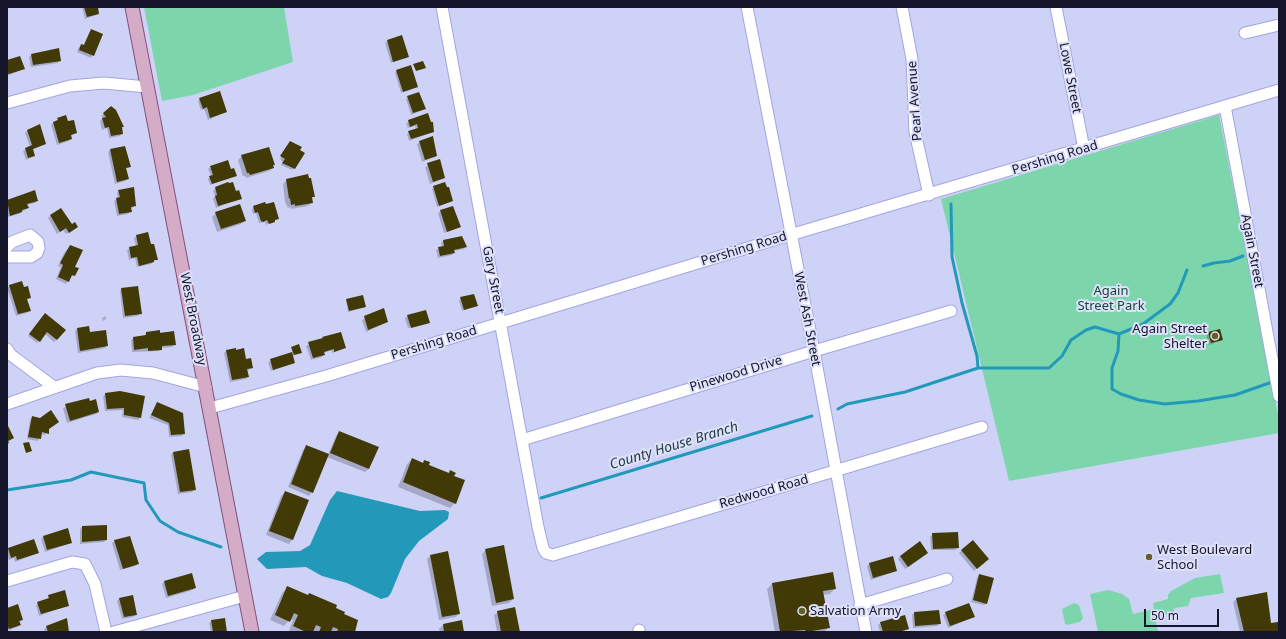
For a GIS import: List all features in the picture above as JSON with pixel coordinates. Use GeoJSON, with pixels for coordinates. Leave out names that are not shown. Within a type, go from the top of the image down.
{"type":"FeatureCollection","features":[{"type":"Feature","properties":{"kind":"main road","name":"West Broadway"},"geometry":{"type":"LineString","coordinates":[[132,7],[252,632]]}},
{"type":"Feature","properties":{"kind":"street","name":"Gary Street"},"geometry":{"type":"LineString","coordinates":[[442,7],[538,527],[543,548],[546,553]]}},
{"type":"Feature","properties":{"kind":"street","name":"West Ash Street"},"geometry":{"type":"LineString","coordinates":[[747,7],[790,235],[814,350],[835,471],[866,632]]}},
{"type":"Feature","properties":{"kind":"street","name":"Pearl Avenue"},"geometry":{"type":"LineString","coordinates":[[902,7],[912,59],[916,132],[929,194]]}},
{"type":"Feature","properties":{"kind":"street","name":"Lowe Street"},"geometry":{"type":"LineString","coordinates":[[1056,7],[1084,149]]}},
{"type":"Feature","properties":{"kind":"street"},"geometry":{"type":"LineString","coordinates":[[1244,33],[1279,25]]}},
{"type":"Feature","properties":{"kind":"street"},"geometry":{"type":"LineString","coordinates":[[7,103],[70,86],[104,83],[147,87]]}},
{"type":"Feature","properties":{"kind":"street","name":"Pershing Road"},"geometry":{"type":"LineString","coordinates":[[210,408],[326,376],[790,235],[1279,90]]}},
{"type":"Feature","properties":{"kind":"street","name":"Again Street"},"geometry":{"type":"LineString","coordinates":[[1225,106],[1279,396]]}},
{"type":"Feature","properties":{"kind":"street"},"geometry":{"type":"LineString","coordinates":[[7,247],[12,242],[30,235],[38,242],[39,248],[37,253],[31,257],[7,257]]}},
{"type":"Feature","properties":{"kind":"street","name":"Pinewood Drive"},"geometry":{"type":"LineString","coordinates":[[522,440],[814,350],[951,311]]}},
{"type":"Feature","properties":{"kind":"street"},"geometry":{"type":"LineString","coordinates":[[7,349],[11,355],[54,387]]}},
{"type":"Feature","properties":{"kind":"street"},"geometry":{"type":"LineString","coordinates":[[7,404],[97,373],[121,370],[153,373],[206,387]]}},
{"type":"Feature","properties":{"kind":"street","name":"Redwood Road"},"geometry":{"type":"LineString","coordinates":[[546,553],[553,555],[982,427]]}},
{"type":"Feature","properties":{"kind":"street"},"geometry":{"type":"LineString","coordinates":[[7,581],[72,562],[85,564],[95,584],[106,632]]}},
{"type":"Feature","properties":{"kind":"street"},"geometry":{"type":"LineString","coordinates":[[860,605],[946,579]]}},
{"type":"Feature","properties":{"kind":"street"},"geometry":{"type":"LineString","coordinates":[[114,632],[245,596]]}},
{"type":"Feature","properties":{"kind":"green space"},"geometry":{"type":"Polygon","coordinates":[[[144,7],[284,7],[293,62],[193,95],[162,101],[144,7]]]}},
{"type":"Feature","properties":{"kind":"green space","name":"Again Street Park"},"geometry":{"type":"Polygon","coordinates":[[[1219,115],[1279,420],[1279,433],[1009,481],[941,199],[1219,115]]]}},
{"type":"Feature","properties":{"kind":"green space"},"geometry":{"type":"Polygon","coordinates":[[[1220,574],[1224,593],[1191,598],[1188,606],[1175,608],[1173,613],[1155,617],[1158,631],[1098,632],[1090,594],[1108,590],[1122,594],[1129,599],[1133,614],[1154,609],[1153,603],[1168,599],[1168,595],[1171,591],[1195,578],[1220,574]]]}},
{"type":"Feature","properties":{"kind":"green space"},"geometry":{"type":"Polygon","coordinates":[[[1074,603],[1079,605],[1083,618],[1080,622],[1067,625],[1065,624],[1062,609],[1074,603]]]}},
{"type":"Feature","properties":{"kind":"water"},"geometry":{"type":"Polygon","coordinates":[[[337,491],[420,511],[445,510],[449,512],[448,519],[419,541],[405,559],[388,597],[381,599],[347,583],[322,576],[306,567],[267,569],[257,559],[266,552],[300,551],[310,545],[330,500],[337,491]]]}},
{"type":"Feature","properties":{"kind":"building"},"geometry":{"type":"Polygon","coordinates":[[[84,7],[98,7],[99,14],[87,17],[84,7]]]}},
{"type":"Feature","properties":{"kind":"building"},"geometry":{"type":"Polygon","coordinates":[[[91,29],[103,34],[94,56],[79,50],[81,44],[84,45],[91,29]]]}},
{"type":"Feature","properties":{"kind":"building"},"geometry":{"type":"Polygon","coordinates":[[[402,35],[409,57],[393,62],[387,40],[402,35]]]}},
{"type":"Feature","properties":{"kind":"building"},"geometry":{"type":"Polygon","coordinates":[[[59,48],[61,61],[33,65],[31,54],[59,48]]]}},
{"type":"Feature","properties":{"kind":"building"},"geometry":{"type":"Polygon","coordinates":[[[20,56],[25,69],[9,74],[7,73],[7,60],[20,56]]]}},
{"type":"Feature","properties":{"kind":"building"},"geometry":{"type":"Polygon","coordinates":[[[423,61],[426,68],[416,71],[413,64],[423,61]]]}},
{"type":"Feature","properties":{"kind":"building"},"geometry":{"type":"Polygon","coordinates":[[[411,65],[418,87],[403,92],[396,70],[411,65]]]}},
{"type":"Feature","properties":{"kind":"building"},"geometry":{"type":"Polygon","coordinates":[[[220,91],[227,112],[210,118],[207,107],[203,109],[199,98],[220,91]]]}},
{"type":"Feature","properties":{"kind":"building"},"geometry":{"type":"Polygon","coordinates":[[[419,92],[426,109],[413,113],[407,96],[419,92]]]}},
{"type":"Feature","properties":{"kind":"building"},"geometry":{"type":"Polygon","coordinates":[[[111,106],[116,110],[124,127],[122,127],[123,134],[111,136],[109,127],[105,128],[102,118],[106,117],[103,113],[111,106]]]}},
{"type":"Feature","properties":{"kind":"building"},"geometry":{"type":"Polygon","coordinates":[[[428,113],[431,122],[433,122],[434,132],[411,139],[408,131],[418,128],[417,124],[410,127],[408,120],[428,113]]]}},
{"type":"Feature","properties":{"kind":"building"},"geometry":{"type":"Polygon","coordinates":[[[66,115],[68,121],[74,120],[77,133],[71,135],[72,139],[59,143],[53,122],[58,120],[57,118],[66,115]]]}},
{"type":"Feature","properties":{"kind":"building"},"geometry":{"type":"Polygon","coordinates":[[[40,124],[46,144],[33,149],[35,156],[28,158],[25,148],[32,145],[27,130],[40,124]]]}},
{"type":"Feature","properties":{"kind":"building"},"geometry":{"type":"Polygon","coordinates":[[[433,136],[437,156],[425,160],[419,141],[433,136]]]}},
{"type":"Feature","properties":{"kind":"building"},"geometry":{"type":"Polygon","coordinates":[[[290,141],[302,147],[300,150],[305,153],[295,169],[282,163],[285,159],[280,156],[290,141]]]}},
{"type":"Feature","properties":{"kind":"building"},"geometry":{"type":"Polygon","coordinates":[[[125,146],[131,167],[126,168],[129,179],[117,182],[110,149],[125,146]]]}},
{"type":"Feature","properties":{"kind":"building"},"geometry":{"type":"Polygon","coordinates":[[[269,147],[275,165],[273,165],[274,168],[250,175],[247,173],[241,155],[269,147]]]}},
{"type":"Feature","properties":{"kind":"building"},"geometry":{"type":"Polygon","coordinates":[[[440,159],[445,178],[433,182],[427,163],[440,159]]]}},
{"type":"Feature","properties":{"kind":"building"},"geometry":{"type":"Polygon","coordinates":[[[228,160],[231,169],[234,168],[237,176],[212,184],[209,176],[213,175],[210,166],[228,160]]]}},
{"type":"Feature","properties":{"kind":"building"},"geometry":{"type":"Polygon","coordinates":[[[308,174],[309,178],[311,178],[315,197],[312,197],[313,203],[295,206],[295,204],[291,205],[286,179],[308,174]]]}},
{"type":"Feature","properties":{"kind":"building"},"geometry":{"type":"Polygon","coordinates":[[[228,182],[233,182],[236,191],[239,190],[242,199],[218,206],[215,196],[217,195],[215,187],[228,182]]]}},
{"type":"Feature","properties":{"kind":"building"},"geometry":{"type":"Polygon","coordinates":[[[445,182],[447,187],[449,187],[453,201],[439,206],[433,186],[445,182]]]}},
{"type":"Feature","properties":{"kind":"building"},"geometry":{"type":"Polygon","coordinates":[[[134,187],[136,206],[131,207],[132,212],[119,214],[116,198],[120,197],[118,190],[134,187]]]}},
{"type":"Feature","properties":{"kind":"building"},"geometry":{"type":"Polygon","coordinates":[[[35,190],[38,201],[27,204],[29,208],[10,216],[7,200],[35,190]]]}},
{"type":"Feature","properties":{"kind":"building"},"geometry":{"type":"Polygon","coordinates":[[[265,202],[266,204],[274,202],[279,219],[269,224],[267,220],[263,222],[261,221],[258,212],[255,213],[253,206],[265,202]]]}},
{"type":"Feature","properties":{"kind":"building"},"geometry":{"type":"Polygon","coordinates":[[[240,204],[246,221],[221,229],[215,212],[240,204]]]}},
{"type":"Feature","properties":{"kind":"building"},"geometry":{"type":"Polygon","coordinates":[[[453,206],[461,227],[447,232],[440,210],[453,206]]]}},
{"type":"Feature","properties":{"kind":"building"},"geometry":{"type":"Polygon","coordinates":[[[61,208],[72,224],[75,222],[78,227],[69,233],[66,228],[60,232],[50,215],[61,208]]]}},
{"type":"Feature","properties":{"kind":"building"},"geometry":{"type":"Polygon","coordinates":[[[148,232],[151,244],[154,244],[158,260],[154,260],[154,262],[139,266],[137,257],[131,258],[129,247],[138,245],[136,235],[148,232]]]}},
{"type":"Feature","properties":{"kind":"building"},"geometry":{"type":"Polygon","coordinates":[[[462,236],[467,247],[454,250],[455,253],[440,256],[438,247],[444,246],[443,240],[462,236]]]}},
{"type":"Feature","properties":{"kind":"building"},"geometry":{"type":"Polygon","coordinates":[[[70,245],[83,250],[75,267],[79,268],[75,276],[72,275],[69,282],[58,277],[63,265],[60,263],[70,245]]]}},
{"type":"Feature","properties":{"kind":"building"},"geometry":{"type":"Polygon","coordinates":[[[22,281],[24,287],[28,286],[31,298],[27,299],[31,311],[18,314],[9,285],[22,281]]]}},
{"type":"Feature","properties":{"kind":"building"},"geometry":{"type":"Polygon","coordinates":[[[138,286],[142,314],[125,316],[121,288],[138,286]]]}},
{"type":"Feature","properties":{"kind":"building"},"geometry":{"type":"Polygon","coordinates":[[[474,294],[478,306],[464,310],[460,297],[474,294]]]}},
{"type":"Feature","properties":{"kind":"building"},"geometry":{"type":"Polygon","coordinates":[[[363,295],[366,307],[349,311],[346,299],[363,295]]]}},
{"type":"Feature","properties":{"kind":"building"},"geometry":{"type":"Polygon","coordinates":[[[384,308],[388,322],[368,330],[364,316],[384,308]]]}},
{"type":"Feature","properties":{"kind":"building"},"geometry":{"type":"Polygon","coordinates":[[[426,310],[430,323],[411,328],[407,315],[426,310]]]}},
{"type":"Feature","properties":{"kind":"building"},"geometry":{"type":"Polygon","coordinates":[[[45,313],[66,330],[57,340],[47,332],[40,342],[29,334],[45,313]]]}},
{"type":"Feature","properties":{"kind":"building"},"geometry":{"type":"Polygon","coordinates":[[[89,326],[90,332],[106,330],[108,346],[80,351],[77,328],[89,326]]]}},
{"type":"Feature","properties":{"kind":"building","name":"Again Street Shelter"},"geometry":{"type":"Polygon","coordinates":[[[1220,329],[1223,340],[1211,343],[1208,332],[1220,329]]]}},
{"type":"Feature","properties":{"kind":"building"},"geometry":{"type":"Polygon","coordinates":[[[160,330],[160,333],[174,331],[176,345],[162,346],[162,350],[148,351],[148,348],[134,350],[133,337],[146,335],[146,332],[160,330]]]}},
{"type":"Feature","properties":{"kind":"building"},"geometry":{"type":"Polygon","coordinates":[[[341,332],[346,348],[334,352],[334,349],[324,352],[325,355],[313,358],[308,342],[341,332]]]}},
{"type":"Feature","properties":{"kind":"building"},"geometry":{"type":"Polygon","coordinates":[[[299,344],[302,353],[294,355],[291,347],[299,344]]]}},
{"type":"Feature","properties":{"kind":"building"},"geometry":{"type":"Polygon","coordinates":[[[236,348],[236,350],[244,348],[246,359],[251,358],[253,368],[247,369],[249,377],[232,380],[226,350],[236,348]]]}},
{"type":"Feature","properties":{"kind":"building"},"geometry":{"type":"Polygon","coordinates":[[[292,352],[295,363],[273,370],[270,359],[292,352]]]}},
{"type":"Feature","properties":{"kind":"building"},"geometry":{"type":"Polygon","coordinates":[[[120,391],[145,396],[141,418],[124,415],[124,408],[107,409],[105,393],[120,391]]]}},
{"type":"Feature","properties":{"kind":"building"},"geometry":{"type":"Polygon","coordinates":[[[89,398],[90,401],[96,399],[99,412],[70,421],[65,404],[89,398]]]}},
{"type":"Feature","properties":{"kind":"building"},"geometry":{"type":"Polygon","coordinates":[[[157,402],[183,413],[185,434],[171,435],[169,423],[151,415],[157,402]]]}},
{"type":"Feature","properties":{"kind":"building"},"geometry":{"type":"Polygon","coordinates":[[[51,410],[59,422],[49,429],[49,434],[42,432],[41,439],[28,437],[32,416],[40,418],[51,410]]]}},
{"type":"Feature","properties":{"kind":"building"},"geometry":{"type":"Polygon","coordinates":[[[8,426],[14,438],[8,441],[9,443],[7,444],[8,426]]]}},
{"type":"Feature","properties":{"kind":"building"},"geometry":{"type":"Polygon","coordinates":[[[339,431],[379,447],[369,469],[330,453],[339,431]]]}},
{"type":"Feature","properties":{"kind":"building"},"geometry":{"type":"Polygon","coordinates":[[[29,442],[32,451],[26,453],[23,443],[29,442]]]}},
{"type":"Feature","properties":{"kind":"building"},"geometry":{"type":"Polygon","coordinates":[[[306,445],[329,454],[313,493],[291,484],[306,445]]]}},
{"type":"Feature","properties":{"kind":"building"},"geometry":{"type":"Polygon","coordinates":[[[189,449],[196,490],[180,492],[173,452],[189,449]]]}},
{"type":"Feature","properties":{"kind":"building"},"geometry":{"type":"Polygon","coordinates":[[[412,458],[423,463],[424,460],[430,462],[429,465],[449,473],[450,470],[456,473],[454,476],[465,480],[456,504],[403,482],[412,458]]]}},
{"type":"Feature","properties":{"kind":"building"},"geometry":{"type":"Polygon","coordinates":[[[285,491],[309,500],[293,540],[269,531],[285,491]]]}},
{"type":"Feature","properties":{"kind":"building"},"geometry":{"type":"Polygon","coordinates":[[[107,525],[107,540],[82,542],[82,526],[107,525]]]}},
{"type":"Feature","properties":{"kind":"building"},"geometry":{"type":"Polygon","coordinates":[[[68,528],[72,543],[47,550],[43,536],[68,528]]]}},
{"type":"Feature","properties":{"kind":"building"},"geometry":{"type":"Polygon","coordinates":[[[958,532],[959,548],[933,549],[932,533],[958,532]]]}},
{"type":"Feature","properties":{"kind":"building"},"geometry":{"type":"Polygon","coordinates":[[[130,536],[139,564],[123,569],[114,540],[130,536]]]}},
{"type":"Feature","properties":{"kind":"building"},"geometry":{"type":"Polygon","coordinates":[[[34,539],[39,553],[17,560],[16,556],[11,558],[8,548],[34,539]]]}},
{"type":"Feature","properties":{"kind":"building"},"geometry":{"type":"Polygon","coordinates":[[[973,540],[989,559],[977,569],[961,550],[973,540]]]}},
{"type":"Feature","properties":{"kind":"building"},"geometry":{"type":"Polygon","coordinates":[[[920,541],[928,553],[908,567],[900,556],[920,541]]]}},
{"type":"Feature","properties":{"kind":"building"},"geometry":{"type":"Polygon","coordinates":[[[504,545],[514,599],[496,603],[485,549],[504,545]]]}},
{"type":"Feature","properties":{"kind":"building"},"geometry":{"type":"Polygon","coordinates":[[[448,551],[460,614],[442,617],[430,555],[448,551]]]}},
{"type":"Feature","properties":{"kind":"building"},"geometry":{"type":"Polygon","coordinates":[[[893,556],[897,571],[873,578],[869,563],[893,556]]]}},
{"type":"Feature","properties":{"kind":"building","name":"Salvation Army"},"geometry":{"type":"Polygon","coordinates":[[[833,572],[836,589],[823,591],[830,628],[806,632],[805,630],[780,632],[772,583],[833,572]]]}},
{"type":"Feature","properties":{"kind":"building"},"geometry":{"type":"Polygon","coordinates":[[[192,573],[196,588],[168,596],[164,581],[192,573]]]}},
{"type":"Feature","properties":{"kind":"building"},"geometry":{"type":"Polygon","coordinates":[[[979,574],[994,578],[987,604],[973,600],[979,574]]]}},
{"type":"Feature","properties":{"kind":"building"},"geometry":{"type":"Polygon","coordinates":[[[287,586],[308,595],[309,593],[337,605],[336,608],[345,612],[344,614],[358,620],[355,632],[337,632],[338,629],[333,627],[331,632],[319,632],[321,627],[316,625],[313,632],[306,632],[293,626],[298,615],[294,613],[290,622],[275,615],[287,586]]]}},
{"type":"Feature","properties":{"kind":"building"},"geometry":{"type":"Polygon","coordinates":[[[65,590],[69,606],[41,614],[37,602],[49,598],[48,595],[65,590]]]}},
{"type":"Feature","properties":{"kind":"building","name":"West Boulevard School"},"geometry":{"type":"Polygon","coordinates":[[[1267,592],[1271,623],[1278,622],[1279,632],[1244,632],[1236,598],[1267,592]]]}},
{"type":"Feature","properties":{"kind":"building"},"geometry":{"type":"Polygon","coordinates":[[[133,595],[137,615],[124,617],[119,598],[133,595]]]}},
{"type":"Feature","properties":{"kind":"building"},"geometry":{"type":"Polygon","coordinates":[[[969,603],[975,617],[950,626],[945,612],[969,603]]]}},
{"type":"Feature","properties":{"kind":"building"},"geometry":{"type":"Polygon","coordinates":[[[18,604],[23,620],[19,621],[21,625],[9,629],[7,625],[7,608],[18,604]]]}},
{"type":"Feature","properties":{"kind":"building"},"geometry":{"type":"Polygon","coordinates":[[[515,607],[520,632],[501,632],[497,611],[515,607]]]}},
{"type":"Feature","properties":{"kind":"building"},"geometry":{"type":"Polygon","coordinates":[[[939,610],[941,624],[915,626],[914,612],[939,610]]]}},
{"type":"Feature","properties":{"kind":"building"},"geometry":{"type":"Polygon","coordinates":[[[905,615],[909,629],[898,632],[883,632],[880,622],[905,615]]]}},
{"type":"Feature","properties":{"kind":"building"},"geometry":{"type":"Polygon","coordinates":[[[67,618],[69,632],[48,632],[46,626],[67,618]]]}},
{"type":"Feature","properties":{"kind":"building"},"geometry":{"type":"Polygon","coordinates":[[[225,618],[227,632],[213,632],[211,620],[225,618]]]}},
{"type":"Feature","properties":{"kind":"building"},"geometry":{"type":"Polygon","coordinates":[[[462,620],[464,632],[444,632],[443,624],[462,620]]]}},
{"type":"Feature","properties":{"kind":"waterway","name":"County House Branch"},"geometry":{"type":"LineString","coordinates":[[838,409],[847,404],[905,392],[978,368],[977,356],[962,303],[952,257],[951,204]]}},
{"type":"Feature","properties":{"kind":"waterway"},"geometry":{"type":"LineString","coordinates":[[1203,266],[1230,261],[1243,256]]}},
{"type":"Feature","properties":{"kind":"waterway"},"geometry":{"type":"LineString","coordinates":[[978,368],[1049,368],[1062,356],[1071,340],[1086,330],[1095,327],[1119,334],[1143,324],[1170,304],[1178,293],[1187,270]]}},
{"type":"Feature","properties":{"kind":"waterway"},"geometry":{"type":"LineString","coordinates":[[1119,334],[1118,351],[1112,368],[1112,389],[1121,394],[1139,400],[1165,404],[1198,401],[1235,395],[1272,382]]}},
{"type":"Feature","properties":{"kind":"waterway","name":"County House Branch"},"geometry":{"type":"LineString","coordinates":[[541,498],[812,416]]}},
{"type":"Feature","properties":{"kind":"waterway","name":"County House Branch"},"geometry":{"type":"LineString","coordinates":[[7,490],[71,480],[91,472],[144,483],[146,500],[160,521],[178,532],[221,547]]}},
{"type":"Feature","properties":{"kind":"place","name":"Again Street Shelter"},"geometry":{"type":"Point","coordinates":[1215,336]}},
{"type":"Feature","properties":{"kind":"place","name":"West Boulevard School"},"geometry":{"type":"Point","coordinates":[1149,557]}},
{"type":"Feature","properties":{"kind":"place","name":"Salvation Army"},"geometry":{"type":"Point","coordinates":[802,611]}}]}
